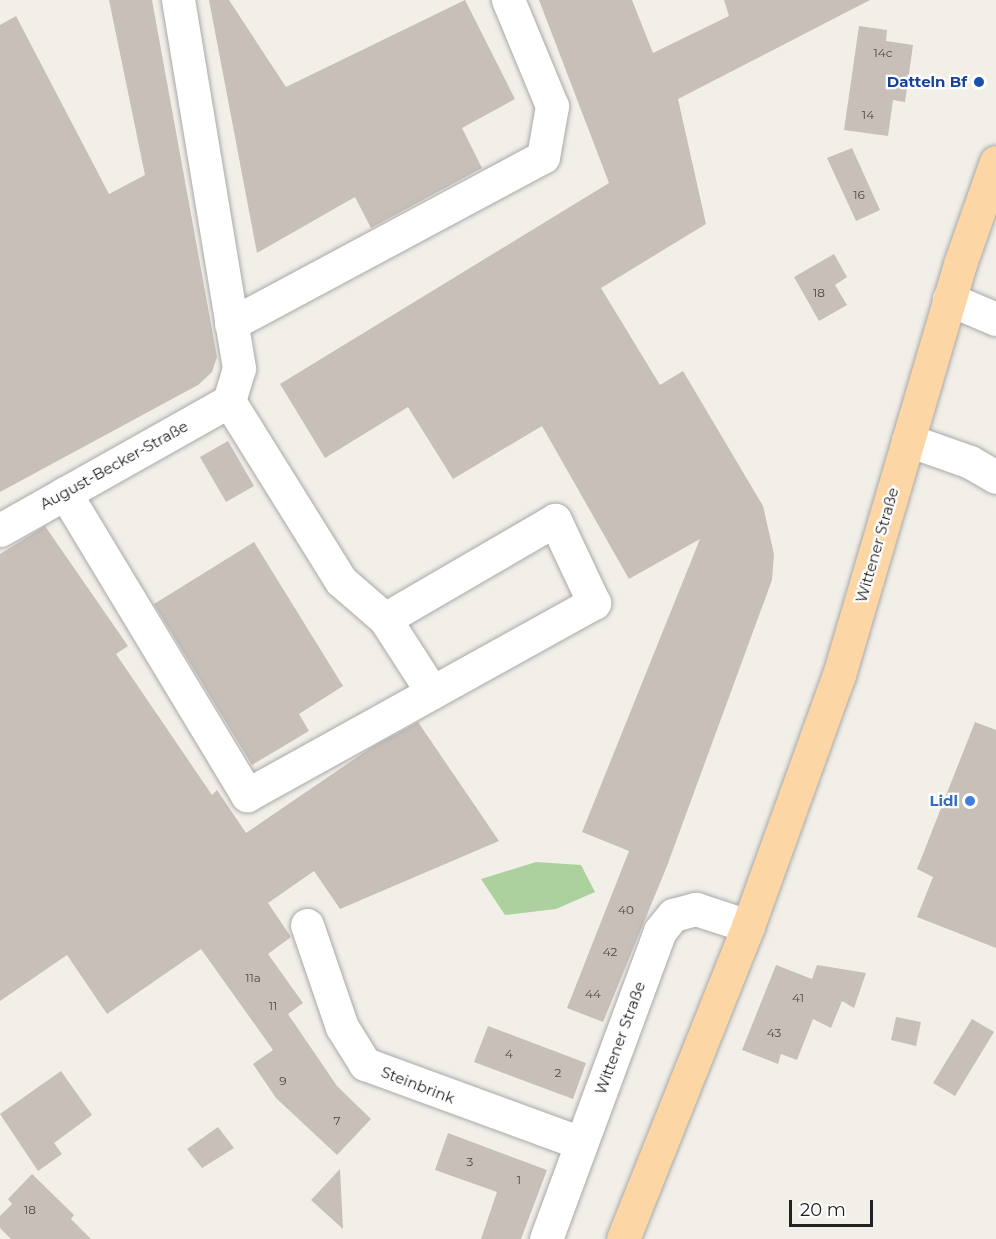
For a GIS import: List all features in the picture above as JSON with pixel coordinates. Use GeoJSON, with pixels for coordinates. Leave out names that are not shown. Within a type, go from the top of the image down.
{"type":"FeatureCollection","features":[{"type":"Feature","properties":{"kind":"main road","name":"Wittener Straße"},"geometry":{"type":"LineString","coordinates":[[623,1239],[748,926],[839,675],[949,299],[996,162]]}},
{"type":"Feature","properties":{"kind":"street"},"geometry":{"type":"LineString","coordinates":[[178,0],[238,368],[229,401],[341,581],[385,619],[432,692]]}},
{"type":"Feature","properties":{"kind":"street"},"geometry":{"type":"LineString","coordinates":[[231,324],[543,157],[552,106],[508,0]]}},
{"type":"Feature","properties":{"kind":"street"},"geometry":{"type":"LineString","coordinates":[[949,299],[996,319]]}},
{"type":"Feature","properties":{"kind":"street","name":"August-Becker-Straße"},"geometry":{"type":"LineString","coordinates":[[0,530],[229,401]]}},
{"type":"Feature","properties":{"kind":"street"},"geometry":{"type":"LineString","coordinates":[[908,440],[970,462],[996,477]]}},
{"type":"Feature","properties":{"kind":"street"},"geometry":{"type":"LineString","coordinates":[[65,493],[247,795],[594,603],[555,520],[385,619]]}},
{"type":"Feature","properties":{"kind":"street","name":"Wittener Straße"},"geometry":{"type":"LineString","coordinates":[[546,1239],[660,931],[673,915],[696,909],[748,926]]}},
{"type":"Feature","properties":{"kind":"street","name":"Steinbrink"},"geometry":{"type":"LineString","coordinates":[[307,925],[342,1027],[365,1064],[581,1143]]}},
{"type":"Feature","properties":{"kind":"green space"},"geometry":{"type":"Polygon","coordinates":[[[536,862],[581,865],[595,892],[556,909],[505,915],[481,879],[536,862]]]}},
{"type":"Feature","properties":{"kind":"building"},"geometry":{"type":"Polygon","coordinates":[[[109,0],[152,0],[217,357],[212,372],[198,385],[0,492],[0,25],[16,16],[109,194],[145,175],[109,0]]]}},
{"type":"Feature","properties":{"kind":"building"},"geometry":{"type":"Polygon","coordinates":[[[209,0],[229,0],[286,87],[465,0],[515,99],[462,128],[482,168],[371,228],[355,197],[257,253],[209,0]]]}},
{"type":"Feature","properties":{"kind":"building"},"geometry":{"type":"Polygon","coordinates":[[[539,0],[632,0],[653,53],[729,16],[724,0],[870,0],[678,99],[706,224],[601,288],[660,385],[683,371],[763,506],[774,554],[772,580],[667,866],[603,1022],[567,1008],[629,851],[582,832],[700,539],[629,579],[542,426],[453,479],[408,407],[325,458],[280,384],[609,183],[539,0]]]}},
{"type":"Feature","properties":{"kind":"building"},"geometry":{"type":"Polygon","coordinates":[[[859,26],[887,30],[886,41],[913,45],[905,102],[893,100],[888,136],[844,130],[859,26]]]}},
{"type":"Feature","properties":{"kind":"building"},"geometry":{"type":"Polygon","coordinates":[[[852,148],[880,210],[856,221],[827,158],[852,148]]]}},
{"type":"Feature","properties":{"kind":"building"},"geometry":{"type":"Polygon","coordinates":[[[834,254],[847,277],[835,285],[847,305],[819,321],[794,277],[834,254]]]}},
{"type":"Feature","properties":{"kind":"building"},"geometry":{"type":"Polygon","coordinates":[[[228,441],[254,486],[226,502],[200,457],[228,441]]]}},
{"type":"Feature","properties":{"kind":"building"},"geometry":{"type":"Polygon","coordinates":[[[45,526],[128,646],[116,654],[212,795],[217,790],[246,833],[372,747],[418,722],[499,841],[340,909],[314,871],[268,903],[291,937],[268,954],[303,1003],[288,1014],[337,1086],[371,1119],[337,1155],[276,1098],[253,1064],[273,1050],[201,949],[107,1014],[67,955],[0,1001],[0,554],[45,526]]]}},
{"type":"Feature","properties":{"kind":"building"},"geometry":{"type":"Polygon","coordinates":[[[254,542],[343,686],[299,714],[309,731],[252,765],[154,604],[254,542]]]}},
{"type":"Feature","properties":{"kind":"building","name":"Lidl"},"geometry":{"type":"Polygon","coordinates":[[[975,722],[996,730],[996,948],[917,917],[933,877],[917,869],[975,722]]]}},
{"type":"Feature","properties":{"kind":"building"},"geometry":{"type":"Polygon","coordinates":[[[776,965],[812,979],[817,965],[866,973],[854,1008],[842,1001],[831,1028],[813,1019],[797,1060],[781,1054],[778,1064],[742,1050],[776,965]]]}},
{"type":"Feature","properties":{"kind":"building"},"geometry":{"type":"Polygon","coordinates":[[[896,1017],[921,1022],[916,1046],[891,1040],[896,1017]]]}},
{"type":"Feature","properties":{"kind":"building"},"geometry":{"type":"Polygon","coordinates":[[[972,1019],[994,1032],[955,1096],[933,1083],[972,1019]]]}},
{"type":"Feature","properties":{"kind":"building"},"geometry":{"type":"Polygon","coordinates":[[[488,1026],[586,1063],[573,1099],[474,1062],[488,1026]]]}},
{"type":"Feature","properties":{"kind":"building"},"geometry":{"type":"Polygon","coordinates":[[[61,1071],[92,1115],[54,1143],[62,1154],[38,1171],[0,1114],[61,1071]]]}},
{"type":"Feature","properties":{"kind":"building"},"geometry":{"type":"Polygon","coordinates":[[[218,1127],[234,1148],[202,1168],[187,1149],[218,1127]]]}},
{"type":"Feature","properties":{"kind":"building"},"geometry":{"type":"Polygon","coordinates":[[[448,1133],[547,1170],[521,1239],[481,1239],[497,1192],[435,1170],[448,1133]]]}},
{"type":"Feature","properties":{"kind":"building"},"geometry":{"type":"Polygon","coordinates":[[[340,1169],[343,1229],[311,1200],[340,1169]]]}},
{"type":"Feature","properties":{"kind":"building"},"geometry":{"type":"Polygon","coordinates":[[[32,1174],[74,1215],[71,1219],[91,1239],[11,1239],[0,1228],[0,1216],[12,1204],[8,1199],[32,1174]]]}},
{"type":"Feature","properties":{"kind":"place","name":"Datteln Bf"},"geometry":{"type":"Point","coordinates":[979,82]}},
{"type":"Feature","properties":{"kind":"place","name":"Lidl"},"geometry":{"type":"Point","coordinates":[970,801]}}]}
